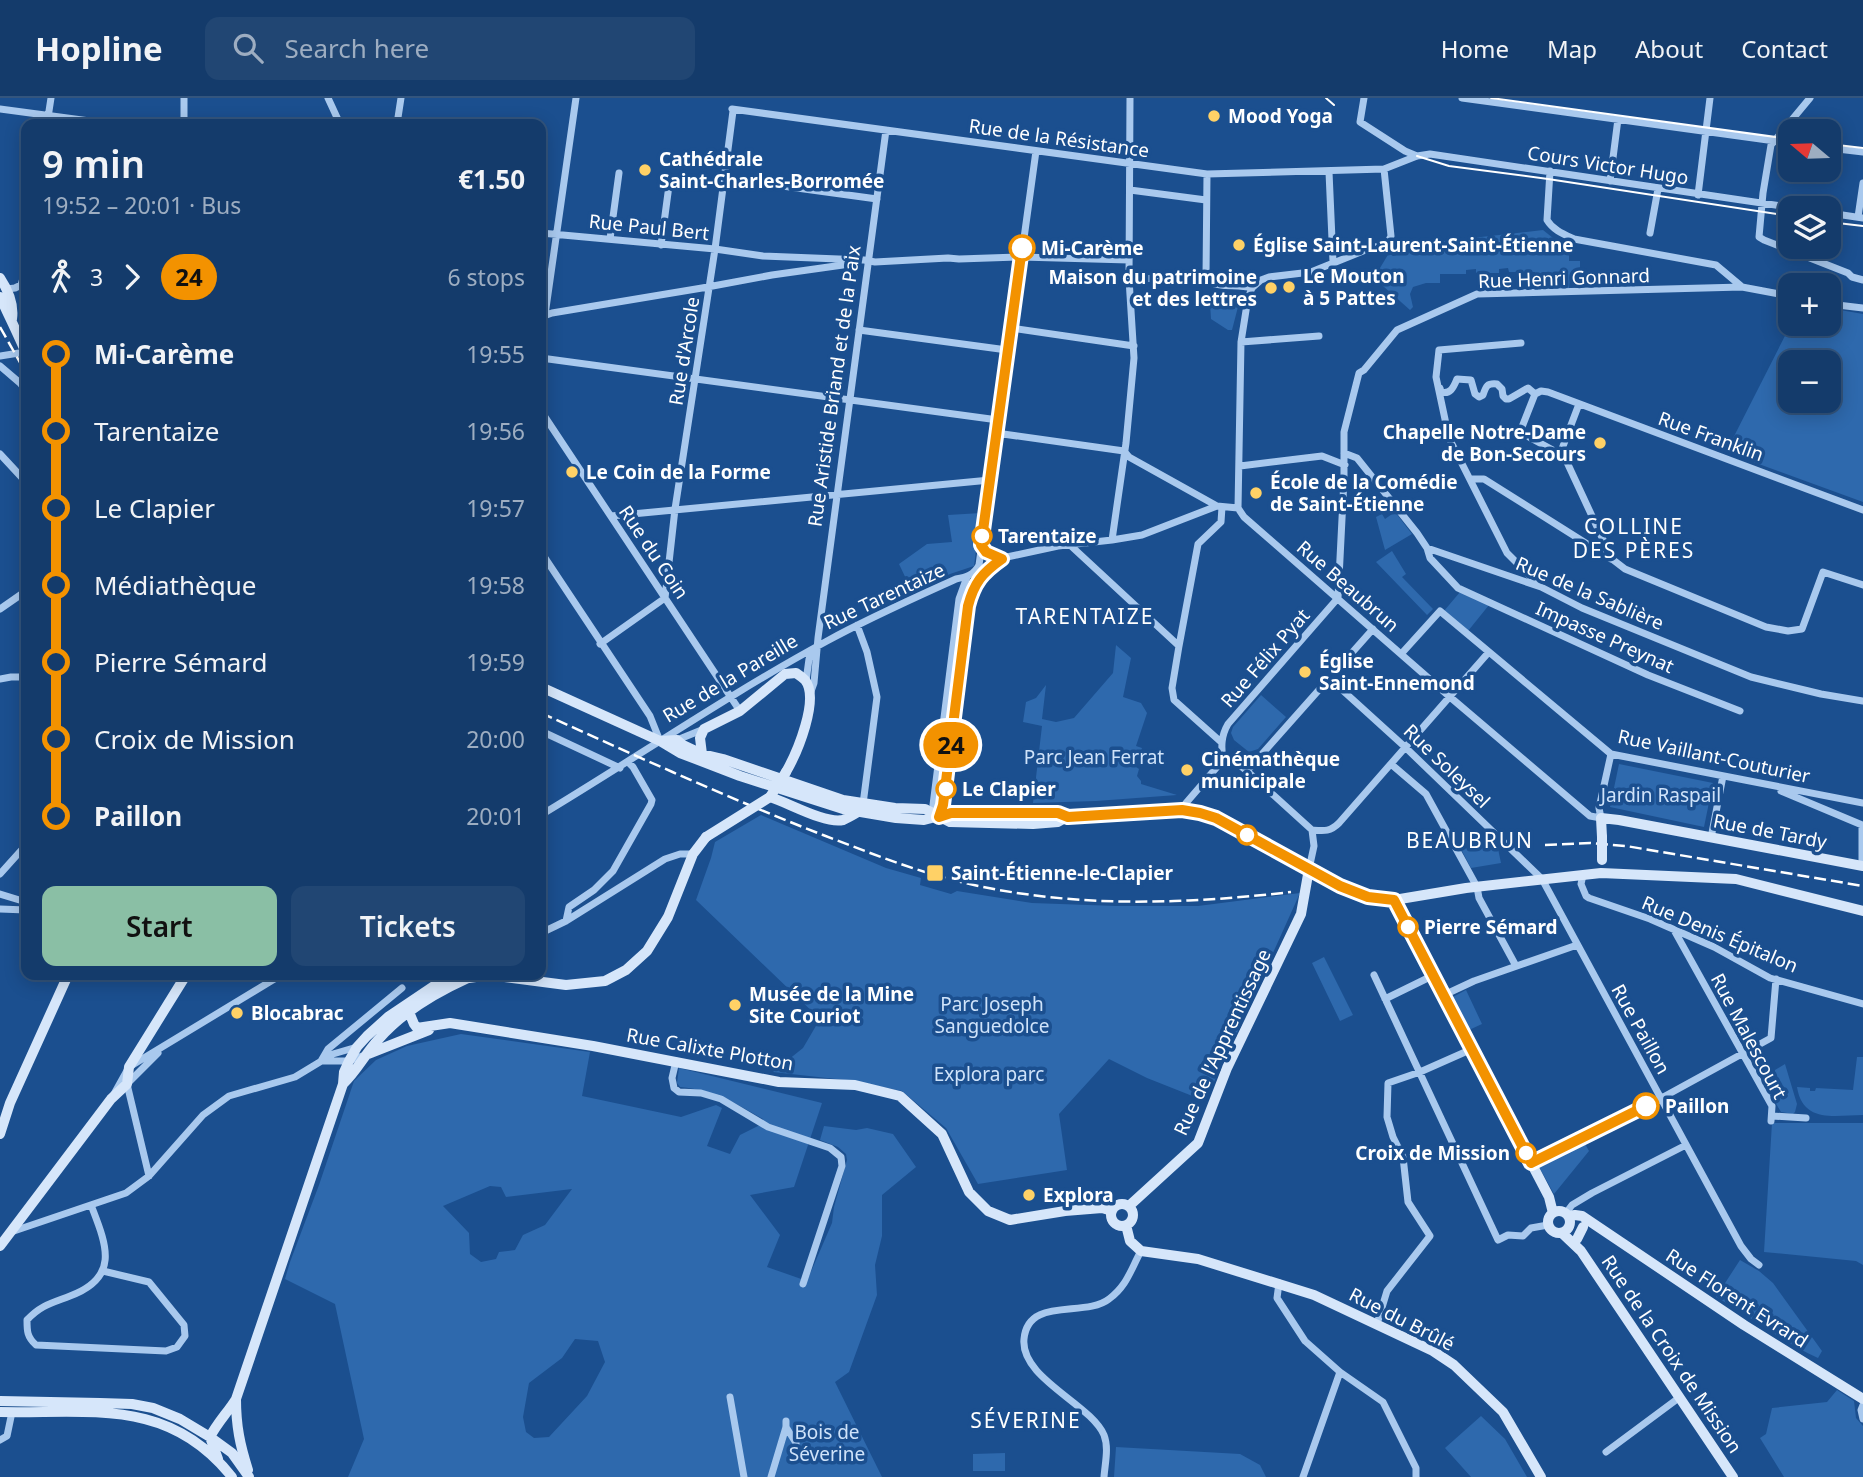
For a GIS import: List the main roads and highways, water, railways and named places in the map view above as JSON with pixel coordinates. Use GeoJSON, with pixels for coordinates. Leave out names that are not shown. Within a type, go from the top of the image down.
{"type":"FeatureCollection","features":[{"type":"Feature","properties":{"kind":"main road"},"geometry":{"type":"LineString","coordinates":[[0,278],[6,314],[12,319],[21,341]]}},
{"type":"Feature","properties":{"kind":"main road","name":"Rue de la Pareille"},"geometry":{"type":"LineString","coordinates":[[702,754],[700,738],[704,729],[740,711],[785,674],[796,673],[806,681]]}},
{"type":"Feature","properties":{"kind":"main road","name":"Rue Aristide Briand et de la Paix"},"geometry":{"type":"LineString","coordinates":[[770,797],[802,741],[810,695],[806,681]]}},
{"type":"Feature","properties":{"kind":"main road"},"geometry":{"type":"LineString","coordinates":[[546,689],[660,741],[680,753],[844,809],[860,808],[924,820],[939,817],[950,822],[1033,824],[1058,822],[1068,817],[1182,810],[1216,818],[1340,886],[1368,897],[1394,900],[1477,887],[1601,873],[1736,879],[1863,911]]}},
{"type":"Feature","properties":{"kind":"main road"},"geometry":{"type":"LineString","coordinates":[[660,741],[677,740],[702,754],[860,808]]}},
{"type":"Feature","properties":{"kind":"main road"},"geometry":{"type":"LineString","coordinates":[[528,980],[566,985],[605,981],[625,971],[646,951],[668,917],[692,854],[706,837],[770,797],[828,820],[841,820],[860,808]]}},
{"type":"Feature","properties":{"kind":"main road","name":"Rue de Tardy"},"geometry":{"type":"LineString","coordinates":[[1601,873],[1601,818],[1862,866]]}},
{"type":"Feature","properties":{"kind":"main road","name":"Rue de l'Apprentissage"},"geometry":{"type":"LineString","coordinates":[[1129,1206],[1198,1143],[1227,1068],[1301,914],[1309,869]]}},
{"type":"Feature","properties":{"kind":"main road"},"geometry":{"type":"LineString","coordinates":[[1394,900],[1549,1197],[1553,1213]]}},
{"type":"Feature","properties":{"kind":"main road"},"geometry":{"type":"LineString","coordinates":[[0,1134],[10,1103],[66,980]]}},
{"type":"Feature","properties":{"kind":"main road"},"geometry":{"type":"LineString","coordinates":[[0,1247],[111,1099],[127,1084],[129,1067],[183,980]]}},
{"type":"Feature","properties":{"kind":"main road"},"geometry":{"type":"LineString","coordinates":[[218,1459],[210,1437],[236,1399],[344,1084],[344,1072],[349,1060],[357,1047],[384,1020],[445,980]]}},
{"type":"Feature","properties":{"kind":"main road"},"geometry":{"type":"LineString","coordinates":[[344,1084],[397,1020],[442,990],[464,980]]}},
{"type":"Feature","properties":{"kind":"main road"},"geometry":{"type":"LineString","coordinates":[[409,1012],[417,1028]]}},
{"type":"Feature","properties":{"kind":"main road"},"geometry":{"type":"LineString","coordinates":[[384,1020],[397,1020],[417,1028]]}},
{"type":"Feature","properties":{"kind":"main road"},"geometry":{"type":"LineString","coordinates":[[366,1055],[450,1023]]}},
{"type":"Feature","properties":{"kind":"main road","name":"Rue Calixte Plotton"},"geometry":{"type":"LineString","coordinates":[[417,1028],[450,1023],[676,1061],[779,1082],[855,1086],[900,1096],[942,1134],[969,1192],[988,1211],[1010,1220],[1089,1209],[1102,1208],[1112,1211]]}},
{"type":"Feature","properties":{"kind":"main road"},"geometry":{"type":"LineString","coordinates":[[1119,1204],[1129,1206],[1133,1215],[1131,1222],[1126,1225],[1115,1224],[1111,1218],[1112,1211],[1119,1204]]}},
{"type":"Feature","properties":{"kind":"main road"},"geometry":{"type":"LineString","coordinates":[[1560,1211],[1567,1223],[1553,1232],[1548,1225],[1549,1217],[1560,1211]]}},
{"type":"Feature","properties":{"kind":"main road","name":"Rue Florent Evrard"},"geometry":{"type":"LineString","coordinates":[[1567,1223],[1577,1227],[1586,1223],[1863,1399]]}},
{"type":"Feature","properties":{"kind":"main road","name":"Rue de la Croix de Mission"},"geometry":{"type":"LineString","coordinates":[[1567,1223],[1581,1251]]}},
{"type":"Feature","properties":{"kind":"main road","name":"Rue de la Croix de Mission"},"geometry":{"type":"LineString","coordinates":[[1567,1223],[1581,1251],[1733,1477]]}},
{"type":"Feature","properties":{"kind":"main road"},"geometry":{"type":"LineString","coordinates":[[1577,1239],[1586,1223]]}},
{"type":"Feature","properties":{"kind":"main road","name":"Rue du Brûlé"},"geometry":{"type":"LineString","coordinates":[[1126,1225],[1130,1241],[1141,1251],[1198,1259],[1279,1283],[1314,1295],[1433,1351],[1454,1365],[1503,1412],[1541,1477]]}},
{"type":"Feature","properties":{"kind":"main road"},"geometry":{"type":"LineString","coordinates":[[236,1399],[239,1442],[249,1477]]}},
{"type":"Feature","properties":{"kind":"main road"},"geometry":{"type":"LineString","coordinates":[[0,1401],[132,1404],[166,1412],[195,1427],[232,1453],[249,1477]]}},
{"type":"Feature","properties":{"kind":"main road"},"geometry":{"type":"LineString","coordinates":[[0,1412],[98,1413],[149,1419],[178,1430],[190,1438],[218,1459],[232,1477]]}},
{"type":"Feature","properties":{"kind":"main road"},"geometry":{"type":"LineString","coordinates":[[195,1427],[215,1427]]}},
{"type":"Feature","properties":{"kind":"tram line"},"geometry":{"type":"LineString","coordinates":[[1326,98],[1334,105]]}},
{"type":"Feature","properties":{"kind":"tram line"},"geometry":{"type":"LineString","coordinates":[[1491,98],[1778,137]]}},
{"type":"Feature","properties":{"kind":"tram line"},"geometry":{"type":"LineString","coordinates":[[1841,145],[1863,148]]}},
{"type":"Feature","properties":{"kind":"tram line"},"geometry":{"type":"LineString","coordinates":[[1417,156],[1449,166],[1778,214]]}},
{"type":"Feature","properties":{"kind":"tram line"},"geometry":{"type":"LineString","coordinates":[[1841,223],[1863,226]]}},
{"type":"Feature","properties":{"kind":"railway"},"geometry":{"type":"LineString","coordinates":[[0,327],[21,364]]}},
{"type":"Feature","properties":{"kind":"railway"},"geometry":{"type":"LineString","coordinates":[[546,715],[787,821],[898,863],[974,885],[1053,897],[1132,902],[1291,892]]}},
{"type":"Feature","properties":{"kind":"railway"},"geometry":{"type":"LineString","coordinates":[[1545,845],[1590,843],[1626,846],[1863,886]]}},
{"type":"Feature","properties":{"kind":"place","name":"Mood Yoga"},"geometry":{"type":"Point","coordinates":[1214,116]}},
{"type":"Feature","properties":{"kind":"place","name":"Cathédrale Saint-Charles-Borromée"},"geometry":{"type":"Point","coordinates":[645,170]}},
{"type":"Feature","properties":{"kind":"place","name":"Église Saint-Laurent-Saint-Étienne"},"geometry":{"type":"Point","coordinates":[1239,245]}},
{"type":"Feature","properties":{"kind":"place","name":"Mi-Carème"},"geometry":{"type":"Point","coordinates":[1022,248]}},
{"type":"Feature","properties":{"kind":"place","name":"Le Mouton à 5 Pattes"},"geometry":{"type":"Point","coordinates":[1289,287]}},
{"type":"Feature","properties":{"kind":"place","name":"Maison du patrimoine et des lettres"},"geometry":{"type":"Point","coordinates":[1271,288]}},
{"type":"Feature","properties":{"kind":"place","name":"Chapelle Notre-Dame de Bon-Secours"},"geometry":{"type":"Point","coordinates":[1600,443]}},
{"type":"Feature","properties":{"kind":"place","name":"Le Coin de la Forme"},"geometry":{"type":"Point","coordinates":[572,472]}},
{"type":"Feature","properties":{"kind":"place","name":"École de la Comédie de Saint-Étienne"},"geometry":{"type":"Point","coordinates":[1256,493]}},
{"type":"Feature","properties":{"kind":"place","name":"Tarentaize"},"geometry":{"type":"Point","coordinates":[982,536]}},
{"type":"Feature","properties":{"kind":"place","name":"Église Saint-Ennemond"},"geometry":{"type":"Point","coordinates":[1305,672]}},
{"type":"Feature","properties":{"kind":"place","name":"Cinémathèque municipale"},"geometry":{"type":"Point","coordinates":[1187,770]}},
{"type":"Feature","properties":{"kind":"place","name":"Le Clapier"},"geometry":{"type":"Point","coordinates":[946,789]}},
{"type":"Feature","properties":{"kind":"place","name":"Saint-Étienne-le-Clapier"},"geometry":{"type":"Point","coordinates":[935,873]}},
{"type":"Feature","properties":{"kind":"place","name":"Pierre Sémard"},"geometry":{"type":"Point","coordinates":[1408,927]}},
{"type":"Feature","properties":{"kind":"place","name":"Musée de la Mine Site Couriot"},"geometry":{"type":"Point","coordinates":[735,1005]}},
{"type":"Feature","properties":{"kind":"place","name":"Blocabrac"},"geometry":{"type":"Point","coordinates":[237,1013]}},
{"type":"Feature","properties":{"kind":"place","name":"Paillon"},"geometry":{"type":"Point","coordinates":[1646,1106]}},
{"type":"Feature","properties":{"kind":"place","name":"Croix de Mission"},"geometry":{"type":"Point","coordinates":[1526,1153]}},
{"type":"Feature","properties":{"kind":"place","name":"Explora"},"geometry":{"type":"Point","coordinates":[1029,1195]}},
{"type":"Feature","properties":{"kind":"district","name":"COLLINE DES PÈRES"},"geometry":{"type":"Point","coordinates":[1634,538]}},
{"type":"Feature","properties":{"kind":"district","name":"TARENTAIZE"},"geometry":{"type":"Point","coordinates":[1085,616]}},
{"type":"Feature","properties":{"kind":"district","name":"BEAUBRUN"},"geometry":{"type":"Point","coordinates":[1470,840]}},
{"type":"Feature","properties":{"kind":"district","name":"SÉVERINE"},"geometry":{"type":"Point","coordinates":[1026,1420]}},
{"type":"Feature","properties":{"kind":"park label","name":"Parc Jean Ferrat"},"geometry":{"type":"Point","coordinates":[1094,757]}},
{"type":"Feature","properties":{"kind":"park label","name":"Jardin Raspail"},"geometry":{"type":"Point","coordinates":[1661,795]}},
{"type":"Feature","properties":{"kind":"park label","name":"Parc Joseph Sanguedolce"},"geometry":{"type":"Point","coordinates":[992,1015]}},
{"type":"Feature","properties":{"kind":"park label","name":"Explora parc"},"geometry":{"type":"Point","coordinates":[989,1074]}},
{"type":"Feature","properties":{"kind":"park label","name":"Bois de Séverine"},"geometry":{"type":"Point","coordinates":[827,1443]}}]}
